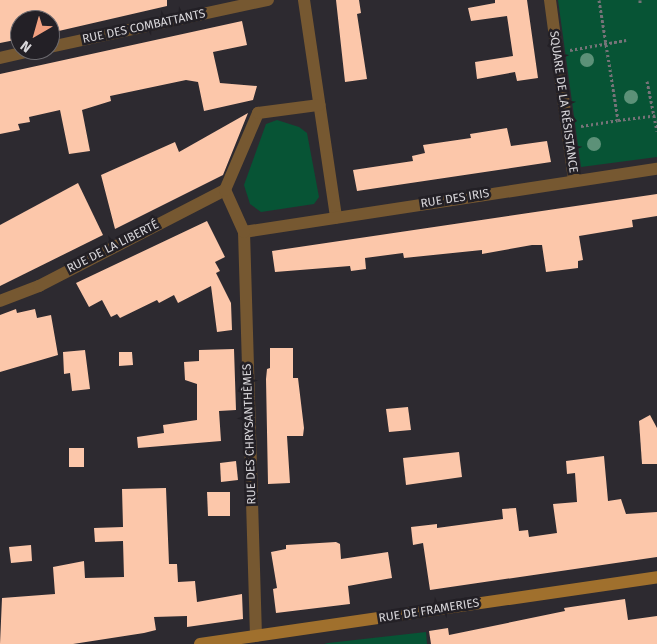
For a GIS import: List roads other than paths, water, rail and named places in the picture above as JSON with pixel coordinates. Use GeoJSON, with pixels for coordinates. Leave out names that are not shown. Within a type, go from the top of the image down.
{"type":"FeatureCollection","features":[{"type":"Feature","properties":{"kind":"main road","name":"RUE DE FRAMERIES"},"geometry":{"type":"LineString","coordinates":[[200,644],[657,576]]}},
{"type":"Feature","properties":{"kind":"street","name":"RUE DES COMBATTANTS"},"geometry":{"type":"LineString","coordinates":[[60,45],[268,0]]}},
{"type":"Feature","properties":{"kind":"street"},"geometry":{"type":"LineString","coordinates":[[244,232],[336,218],[304,0]]}},
{"type":"Feature","properties":{"kind":"street","name":"SQUARE DE LA RÉSISTANCE"},"geometry":{"type":"LineString","coordinates":[[550,0],[574,180],[657,169]]}},
{"type":"Feature","properties":{"kind":"street"},"geometry":{"type":"LineString","coordinates":[[225,190],[258,113],[319,105]]}},
{"type":"Feature","properties":{"kind":"street","name":"RUE DES IRIS"},"geometry":{"type":"LineString","coordinates":[[336,218],[574,180]]}},
{"type":"Feature","properties":{"kind":"street","name":"RUE DES CHRYSANTHÈMES"},"geometry":{"type":"LineString","coordinates":[[225,190],[244,232],[256,636]]}},
{"type":"Feature","properties":{"kind":"street","name":"RUE DE LA LIBERTÉ"},"geometry":{"type":"LineString","coordinates":[[0,301],[39,286],[225,190]]}}]}
